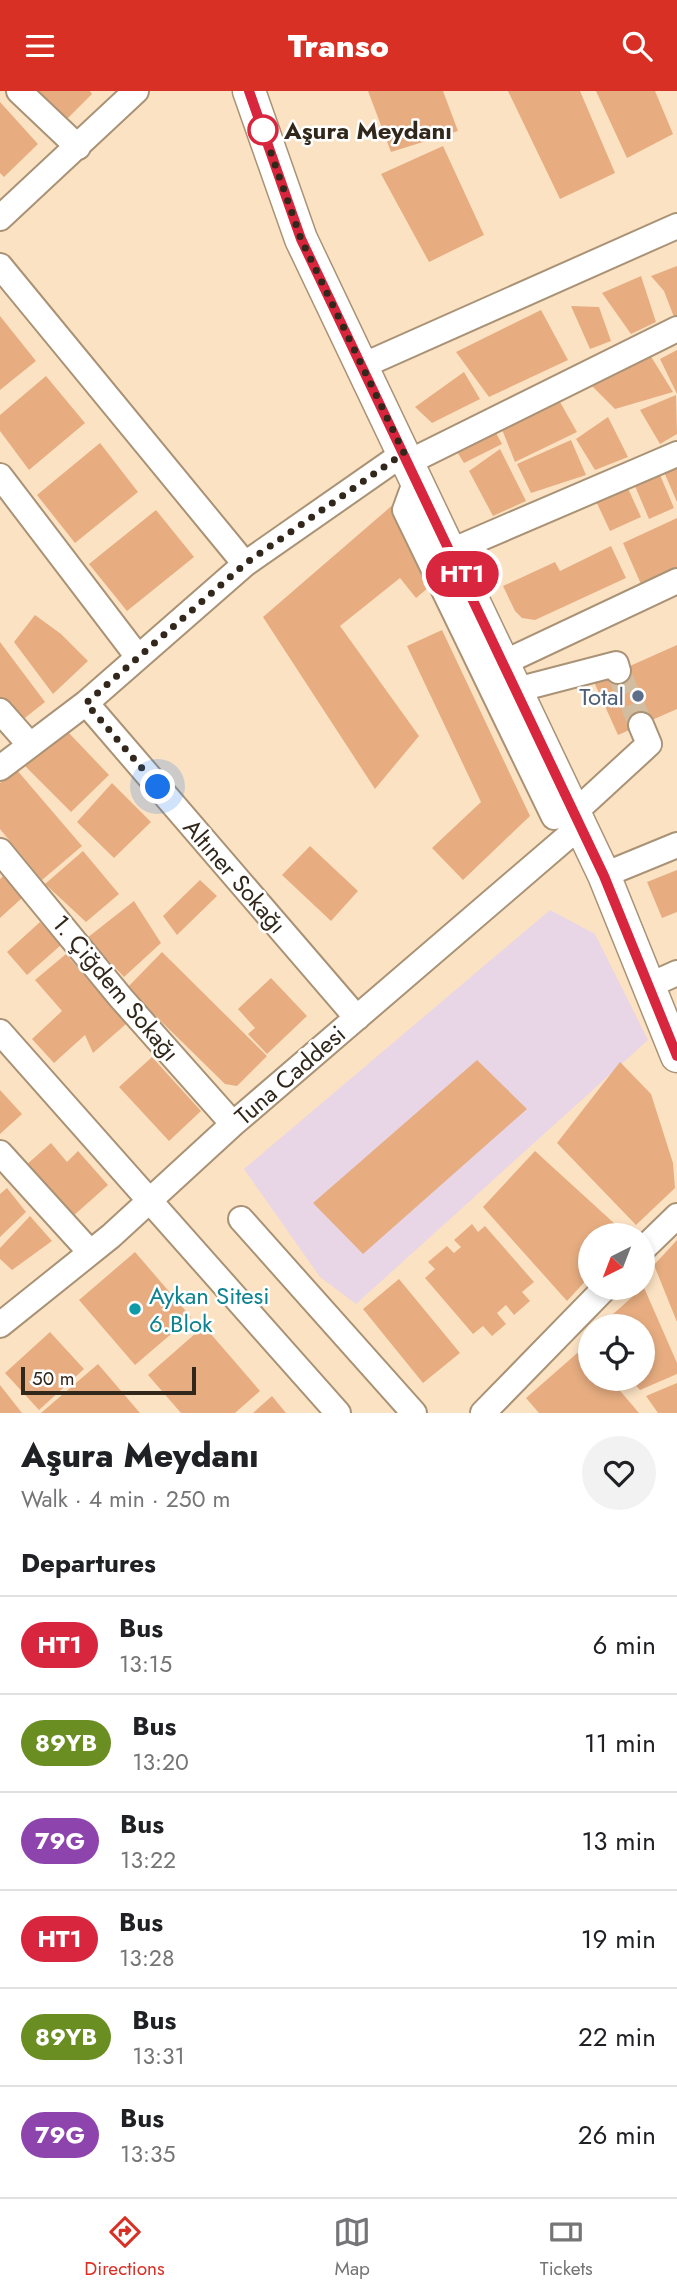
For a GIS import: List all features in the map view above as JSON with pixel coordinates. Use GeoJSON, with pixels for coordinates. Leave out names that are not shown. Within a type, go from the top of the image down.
{"type":"FeatureCollection","features":[{"type":"Feature","properties":{"kind":"main road"},"geometry":{"type":"LineString","coordinates":[[249,91],[301,239],[451,551],[468,613],[510,677],[604,876],[677,1056]]}},
{"type":"Feature","properties":{"kind":"street"},"geometry":{"type":"LineString","coordinates":[[19,91],[78,147]]}},
{"type":"Feature","properties":{"kind":"street"},"geometry":{"type":"LineString","coordinates":[[0,218],[136,91]]}},
{"type":"Feature","properties":{"kind":"street"},"geometry":{"type":"LineString","coordinates":[[362,366],[677,226]]}},
{"type":"Feature","properties":{"kind":"street"},"geometry":{"type":"LineString","coordinates":[[0,265],[246,563]]}},
{"type":"Feature","properties":{"kind":"street"},"geometry":{"type":"LineString","coordinates":[[0,768],[86,703],[246,563],[409,465],[677,329]]}},
{"type":"Feature","properties":{"kind":"street"},"geometry":{"type":"LineString","coordinates":[[451,551],[677,454]]}},
{"type":"Feature","properties":{"kind":"street"},"geometry":{"type":"LineString","coordinates":[[409,465],[405,510],[468,613],[554,817],[577,820]]}},
{"type":"Feature","properties":{"kind":"street"},"geometry":{"type":"LineString","coordinates":[[0,476],[138,657]]}},
{"type":"Feature","properties":{"kind":"street"},"geometry":{"type":"LineString","coordinates":[[510,677],[677,581]]}},
{"type":"Feature","properties":{"kind":"street"},"geometry":{"type":"LineString","coordinates":[[510,677],[616,664],[618,671]]}},
{"type":"Feature","properties":{"kind":"street","name":"Altıner Sokağı"},"geometry":{"type":"LineString","coordinates":[[86,703],[357,1018]]}},
{"type":"Feature","properties":{"kind":"street"},"geometry":{"type":"LineString","coordinates":[[0,711],[30,745]]}},
{"type":"Feature","properties":{"kind":"street","name":"Tuna Caddesi"},"geometry":{"type":"LineString","coordinates":[[0,1325],[149,1202],[233,1124],[357,1018],[577,820],[649,744],[641,725]]}},
{"type":"Feature","properties":{"kind":"street"},"geometry":{"type":"LineString","coordinates":[[604,876],[677,845]]}},
{"type":"Feature","properties":{"kind":"street","name":"1. Çiğdem Sokağı"},"geometry":{"type":"LineString","coordinates":[[0,851],[121,998],[233,1124]]}},
{"type":"Feature","properties":{"kind":"street"},"geometry":{"type":"LineString","coordinates":[[648,986],[677,973]]}},
{"type":"Feature","properties":{"kind":"street"},"geometry":{"type":"LineString","coordinates":[[0,1032],[338,1413]]}},
{"type":"Feature","properties":{"kind":"street"},"geometry":{"type":"LineString","coordinates":[[0,1153],[90,1252]]}},
{"type":"Feature","properties":{"kind":"street"},"geometry":{"type":"LineString","coordinates":[[655,1237],[677,1216]]}},
{"type":"Feature","properties":{"kind":"street"},"geometry":{"type":"LineString","coordinates":[[241,1219],[414,1413]]}},
{"type":"Feature","properties":{"kind":"street"},"geometry":{"type":"LineString","coordinates":[[483,1413],[593,1300]]}},
{"type":"Feature","properties":{"kind":"shaded area"},"geometry":{"type":"Polygon","coordinates":[[[550,910],[595,934],[648,1040],[356,1304],[320,1277],[244,1169],[550,910]]]}},
{"type":"Feature","properties":{"kind":"building"},"geometry":{"type":"Polygon","coordinates":[[[90,91],[92,94],[62,124],[36,93],[90,91]]]}},
{"type":"Feature","properties":{"kind":"building"},"geometry":{"type":"Polygon","coordinates":[[[368,91],[443,91],[458,131],[391,152],[368,91]]]}},
{"type":"Feature","properties":{"kind":"building"},"geometry":{"type":"Polygon","coordinates":[[[508,91],[580,91],[615,173],[560,199],[508,91]]]}},
{"type":"Feature","properties":{"kind":"building"},"geometry":{"type":"Polygon","coordinates":[[[596,91],[655,91],[673,134],[627,158],[596,91]]]}},
{"type":"Feature","properties":{"kind":"building"},"geometry":{"type":"Polygon","coordinates":[[[0,102],[38,144],[4,177],[0,173],[0,102]]]}},
{"type":"Feature","properties":{"kind":"building"},"geometry":{"type":"Polygon","coordinates":[[[443,146],[484,235],[429,262],[381,174],[443,146]]]}},
{"type":"Feature","properties":{"kind":"building"},"geometry":{"type":"Polygon","coordinates":[[[677,266],[677,316],[674,317],[664,291],[651,276],[677,266]]]}},
{"type":"Feature","properties":{"kind":"building"},"geometry":{"type":"Polygon","coordinates":[[[641,276],[656,322],[631,334],[602,293],[641,276]]]}},
{"type":"Feature","properties":{"kind":"building"},"geometry":{"type":"Polygon","coordinates":[[[571,306],[599,307],[611,341],[590,349],[571,306]]]}},
{"type":"Feature","properties":{"kind":"building"},"geometry":{"type":"Polygon","coordinates":[[[541,310],[568,360],[489,397],[456,352],[541,310]]]}},
{"type":"Feature","properties":{"kind":"building"},"geometry":{"type":"Polygon","coordinates":[[[0,316],[36,361],[0,390],[0,316]]]}},
{"type":"Feature","properties":{"kind":"building"},"geometry":{"type":"Polygon","coordinates":[[[677,350],[677,394],[660,359],[677,350]]]}},
{"type":"Feature","properties":{"kind":"building"},"geometry":{"type":"Polygon","coordinates":[[[650,355],[673,392],[615,409],[590,384],[650,355]]]}},
{"type":"Feature","properties":{"kind":"building"},"geometry":{"type":"Polygon","coordinates":[[[464,372],[480,399],[432,423],[415,407],[464,372]]]}},
{"type":"Feature","properties":{"kind":"building"},"geometry":{"type":"Polygon","coordinates":[[[46,376],[85,423],[29,470],[0,431],[0,415],[46,376]]]}},
{"type":"Feature","properties":{"kind":"building"},"geometry":{"type":"Polygon","coordinates":[[[556,395],[577,432],[515,462],[499,422],[556,395]]]}},
{"type":"Feature","properties":{"kind":"building"},"geometry":{"type":"Polygon","coordinates":[[[676,395],[677,434],[660,444],[640,410],[676,395]]]}},
{"type":"Feature","properties":{"kind":"building"},"geometry":{"type":"Polygon","coordinates":[[[608,417],[628,457],[595,470],[576,439],[608,417]]]}},
{"type":"Feature","properties":{"kind":"building"},"geometry":{"type":"Polygon","coordinates":[[[490,422],[502,444],[464,463],[454,447],[490,422]]]}},
{"type":"Feature","properties":{"kind":"building"},"geometry":{"type":"Polygon","coordinates":[[[571,440],[586,475],[531,493],[517,464],[571,440]]]}},
{"type":"Feature","properties":{"kind":"building"},"geometry":{"type":"Polygon","coordinates":[[[100,443],[138,492],[75,543],[37,495],[100,443]]]}},
{"type":"Feature","properties":{"kind":"building"},"geometry":{"type":"Polygon","coordinates":[[[500,449],[526,501],[493,516],[469,471],[500,449]]]}},
{"type":"Feature","properties":{"kind":"building"},"geometry":{"type":"Polygon","coordinates":[[[677,466],[677,502],[664,472],[677,466]]]}},
{"type":"Feature","properties":{"kind":"building"},"geometry":{"type":"Polygon","coordinates":[[[660,475],[674,508],[649,519],[635,486],[660,475]]]}},
{"type":"Feature","properties":{"kind":"building"},"geometry":{"type":"Polygon","coordinates":[[[626,484],[641,517],[610,531],[595,499],[626,484]]]}},
{"type":"Feature","properties":{"kind":"building"},"geometry":{"type":"Polygon","coordinates":[[[395,503],[435,582],[416,598],[400,578],[340,626],[419,736],[375,789],[263,617],[395,503]]]}},
{"type":"Feature","properties":{"kind":"building"},"geometry":{"type":"Polygon","coordinates":[[[156,510],[194,557],[127,611],[89,564],[156,510]]]}},
{"type":"Feature","properties":{"kind":"building"},"geometry":{"type":"Polygon","coordinates":[[[677,518],[677,567],[641,584],[623,543],[677,518]]]}},
{"type":"Feature","properties":{"kind":"building"},"geometry":{"type":"Polygon","coordinates":[[[611,546],[626,578],[535,620],[522,618],[515,611],[503,586],[555,562],[560,571],[611,546]]]}},
{"type":"Feature","properties":{"kind":"building"},"geometry":{"type":"Polygon","coordinates":[[[35,615],[61,634],[88,661],[53,694],[14,642],[35,615]]]}},
{"type":"Feature","properties":{"kind":"building"},"geometry":{"type":"Polygon","coordinates":[[[442,630],[530,816],[463,880],[432,848],[481,802],[407,646],[442,630]]]}},
{"type":"Feature","properties":{"kind":"building"},"geometry":{"type":"Polygon","coordinates":[[[0,642],[45,702],[21,721],[0,697],[0,642]]]}},
{"type":"Feature","properties":{"kind":"building"},"geometry":{"type":"Polygon","coordinates":[[[677,645],[677,709],[618,735],[594,682],[677,645]]]}},
{"type":"Feature","properties":{"kind":"building"},"geometry":{"type":"Polygon","coordinates":[[[67,731],[109,775],[71,812],[25,766],[67,731]]]}},
{"type":"Feature","properties":{"kind":"building"},"geometry":{"type":"Polygon","coordinates":[[[16,769],[82,846],[42,880],[0,829],[0,783],[16,769]]]}},
{"type":"Feature","properties":{"kind":"building"},"geometry":{"type":"Polygon","coordinates":[[[112,783],[151,822],[114,858],[77,822],[112,783]]]}},
{"type":"Feature","properties":{"kind":"building"},"geometry":{"type":"Polygon","coordinates":[[[310,846],[358,891],[331,921],[282,875],[310,846]]]}},
{"type":"Feature","properties":{"kind":"building"},"geometry":{"type":"Polygon","coordinates":[[[83,851],[119,894],[86,922],[45,884],[83,851]]]}},
{"type":"Feature","properties":{"kind":"building"},"geometry":{"type":"Polygon","coordinates":[[[677,870],[677,912],[662,918],[647,882],[677,870]]]}},
{"type":"Feature","properties":{"kind":"building"},"geometry":{"type":"Polygon","coordinates":[[[3,876],[22,898],[0,918],[0,879],[3,876]]]}},
{"type":"Feature","properties":{"kind":"building"},"geometry":{"type":"Polygon","coordinates":[[[200,880],[217,896],[177,935],[163,916],[200,880]]]}},
{"type":"Feature","properties":{"kind":"building"},"geometry":{"type":"Polygon","coordinates":[[[134,901],[161,943],[124,977],[87,938],[134,901]]]}},
{"type":"Feature","properties":{"kind":"building"},"geometry":{"type":"Polygon","coordinates":[[[40,922],[61,945],[27,975],[7,952],[40,922]]]}},
{"type":"Feature","properties":{"kind":"building"},"geometry":{"type":"Polygon","coordinates":[[[162,952],[267,1056],[237,1086],[225,1084],[127,988],[162,952]]]}},
{"type":"Feature","properties":{"kind":"building"},"geometry":{"type":"Polygon","coordinates":[[[66,954],[126,1024],[93,1053],[85,1035],[54,1063],[32,1039],[62,1011],[35,980],[66,954]]]}},
{"type":"Feature","properties":{"kind":"building"},"geometry":{"type":"Polygon","coordinates":[[[271,978],[307,1016],[267,1054],[248,1034],[255,1028],[238,1009],[271,978]]]}},
{"type":"Feature","properties":{"kind":"building"},"geometry":{"type":"Polygon","coordinates":[[[152,1057],[201,1111],[169,1141],[119,1087],[152,1057]]]}},
{"type":"Feature","properties":{"kind":"building"},"geometry":{"type":"Polygon","coordinates":[[[477,1060],[527,1109],[363,1254],[313,1203],[477,1060]]]}},
{"type":"Feature","properties":{"kind":"building"},"geometry":{"type":"Polygon","coordinates":[[[620,1062],[651,1094],[673,1163],[675,1188],[638,1223],[634,1223],[557,1143],[620,1062]]]}},
{"type":"Feature","properties":{"kind":"building"},"geometry":{"type":"Polygon","coordinates":[[[0,1090],[22,1114],[0,1134],[0,1090]]]}},
{"type":"Feature","properties":{"kind":"building"},"geometry":{"type":"Polygon","coordinates":[[[51,1143],[67,1162],[78,1151],[108,1185],[72,1217],[25,1166],[51,1143]]]}},
{"type":"Feature","properties":{"kind":"building"},"geometry":{"type":"Polygon","coordinates":[[[535,1151],[614,1223],[578,1223],[578,1289],[567,1301],[483,1207],[535,1151]]]}},
{"type":"Feature","properties":{"kind":"building"},"geometry":{"type":"Polygon","coordinates":[[[7,1188],[26,1212],[0,1237],[0,1194],[7,1188]]]}},
{"type":"Feature","properties":{"kind":"building"},"geometry":{"type":"Polygon","coordinates":[[[30,1216],[52,1241],[12,1270],[0,1259],[0,1248],[30,1216]]]}},
{"type":"Feature","properties":{"kind":"building"},"geometry":{"type":"Polygon","coordinates":[[[472,1224],[478,1232],[485,1226],[534,1282],[522,1292],[530,1301],[514,1315],[506,1305],[497,1313],[506,1324],[492,1336],[483,1326],[473,1334],[425,1278],[435,1269],[428,1262],[447,1246],[454,1253],[461,1247],[454,1240],[472,1224]]]}},
{"type":"Feature","properties":{"kind":"building"},"geometry":{"type":"Polygon","coordinates":[[[677,1240],[677,1322],[655,1267],[655,1264],[677,1240]]]}},
{"type":"Feature","properties":{"kind":"building","name":"Aykan Sitesi 6.Blok"},"geometry":{"type":"Polygon","coordinates":[[[135,1252],[191,1317],[135,1365],[79,1300],[135,1252]]]}},
{"type":"Feature","properties":{"kind":"building"},"geometry":{"type":"Polygon","coordinates":[[[399,1279],[460,1353],[423,1383],[363,1309],[399,1279]]]}},
{"type":"Feature","properties":{"kind":"building"},"geometry":{"type":"Polygon","coordinates":[[[629,1300],[649,1300],[677,1363],[677,1374],[655,1384],[655,1314],[613,1314],[629,1300]]]}},
{"type":"Feature","properties":{"kind":"building"},"geometry":{"type":"Polygon","coordinates":[[[204,1326],[260,1391],[235,1413],[181,1413],[148,1375],[204,1326]]]}},
{"type":"Feature","properties":{"kind":"building"},"geometry":{"type":"Polygon","coordinates":[[[50,1332],[84,1369],[39,1410],[5,1373],[50,1332]]]}},
{"type":"Feature","properties":{"kind":"building"},"geometry":{"type":"Polygon","coordinates":[[[578,1352],[578,1391],[620,1391],[639,1413],[539,1413],[526,1398],[578,1352]]]}},
{"type":"Feature","properties":{"kind":"building"},"geometry":{"type":"Polygon","coordinates":[[[98,1364],[140,1413],[41,1413],[98,1364]]]}},
{"type":"Feature","properties":{"kind":"building"},"geometry":{"type":"Polygon","coordinates":[[[677,1383],[677,1413],[658,1413],[646,1396],[677,1383]]]}},
{"type":"Feature","properties":{"kind":"building"},"geometry":{"type":"Polygon","coordinates":[[[0,1385],[22,1413],[0,1413],[0,1385]]]}},
{"type":"Feature","properties":{"kind":"building"},"geometry":{"type":"Polygon","coordinates":[[[272,1396],[286,1413],[253,1413],[272,1396]]]}},
{"type":"Feature","properties":{"kind":"tunnel"},"geometry":{"type":"LineString","coordinates":[[618,671],[641,725]]}},
{"type":"Feature","properties":{"kind":"bus line","name":"HT1"},"geometry":{"type":"LineString","coordinates":[[249,91],[301,239],[604,876],[677,1056]]}},
{"type":"Feature","properties":{"kind":"place","name":"Aşura Meydanı"},"geometry":{"type":"Point","coordinates":[263,130]}},
{"type":"Feature","properties":{"kind":"place","name":"Total"},"geometry":{"type":"Point","coordinates":[638,696]}},
{"type":"Feature","properties":{"kind":"place","name":"Aykan Sitesi 6.Blok"},"geometry":{"type":"Point","coordinates":[135,1309]}},
{"type":"Feature","properties":{"kind":"route"},"geometry":{"type":"LineString","coordinates":[[158,787],[86,703],[246,563],[404,453],[301,239],[263,130]]}}]}
